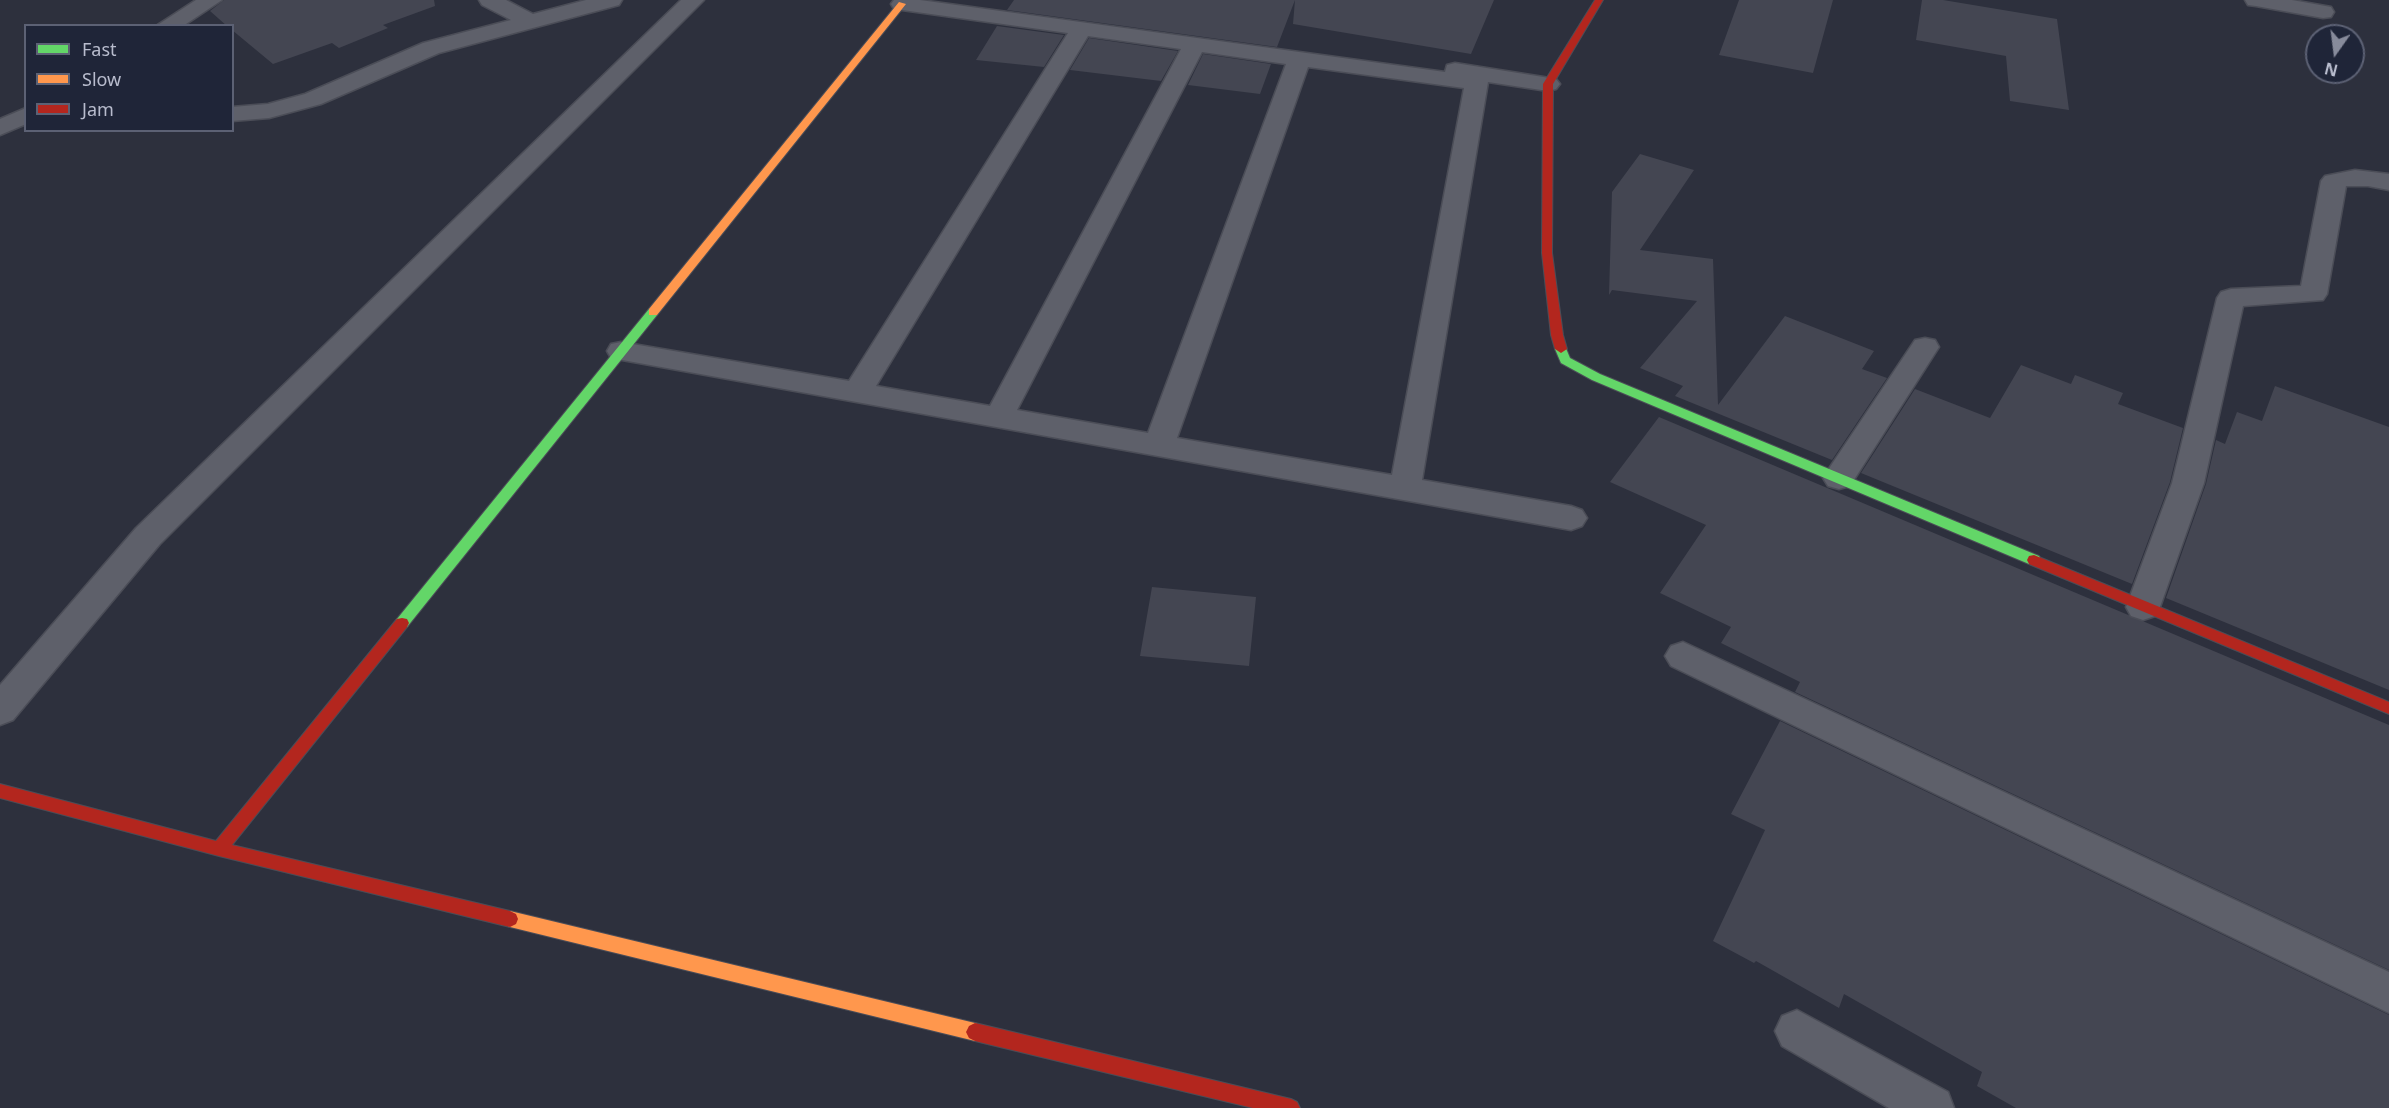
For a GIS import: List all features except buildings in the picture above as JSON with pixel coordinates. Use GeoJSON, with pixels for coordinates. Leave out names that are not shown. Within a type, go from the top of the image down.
{"type":"FeatureCollection","features":[{"type":"Feature","properties":{"kind":"street"},"geometry":{"type":"LineString","coordinates":[[170,24],[211,0]]}},
{"type":"Feature","properties":{"kind":"street"},"geometry":{"type":"LineString","coordinates":[[489,0],[530,21]]}},
{"type":"Feature","properties":{"kind":"street"},"geometry":{"type":"LineString","coordinates":[[234,114],[269,111],[313,99],[431,48],[611,0]]}},
{"type":"Feature","properties":{"kind":"street"},"geometry":{"type":"LineString","coordinates":[[0,711],[148,536],[693,0]]}},
{"type":"Feature","properties":{"kind":"street"},"geometry":{"type":"LineString","coordinates":[[960,0],[1162,25],[1548,84]]}},
{"type":"Feature","properties":{"kind":"street"},"geometry":{"type":"LineString","coordinates":[[1599,0],[1548,84],[1547,253],[1557,335],[1565,360],[1596,377],[2389,708]]}},
{"type":"Feature","properties":{"kind":"street"},"geometry":{"type":"LineString","coordinates":[[2256,0],[2323,12]]}},
{"type":"Feature","properties":{"kind":"street"},"geometry":{"type":"LineString","coordinates":[[219,849],[904,2],[1194,45],[1477,83],[1405,488]]}},
{"type":"Feature","properties":{"kind":"street"},"geometry":{"type":"LineString","coordinates":[[857,393],[1083,27]]}},
{"type":"Feature","properties":{"kind":"street"},"geometry":{"type":"LineString","coordinates":[[999,417],[1194,45]]}},
{"type":"Feature","properties":{"kind":"street"},"geometry":{"type":"LineString","coordinates":[[1159,446],[1299,59]]}},
{"type":"Feature","properties":{"kind":"street"},"geometry":{"type":"LineString","coordinates":[[2144,607],[2187,483],[2231,298],[2313,294],[2334,181],[2351,177],[2370,177],[2389,183]]}},
{"type":"Feature","properties":{"kind":"street"},"geometry":{"type":"LineString","coordinates":[[1839,478],[1925,347]]}},
{"type":"Feature","properties":{"kind":"street"},"geometry":{"type":"LineString","coordinates":[[621,351],[1571,518]]}},
{"type":"Feature","properties":{"kind":"street"},"geometry":{"type":"LineString","coordinates":[[1683,656],[2389,993]]}},
{"type":"Feature","properties":{"kind":"street"},"geometry":{"type":"LineString","coordinates":[[0,791],[219,849],[1291,1108]]}},
{"type":"Feature","properties":{"kind":"street"},"geometry":{"type":"LineString","coordinates":[[1797,1030],[1932,1108]]}},
{"type":"Feature","properties":{"kind":"traffic: fast"},"geometry":{"type":"LineString","coordinates":[[402,623],[653,312]]}},
{"type":"Feature","properties":{"kind":"traffic: fast"},"geometry":{"type":"LineString","coordinates":[[1561,349],[1565,360],[1596,377],[2034,560]]}},
{"type":"Feature","properties":{"kind":"traffic: slow"},"geometry":{"type":"LineString","coordinates":[[653,312],[902,4]]}},
{"type":"Feature","properties":{"kind":"traffic: slow"},"geometry":{"type":"LineString","coordinates":[[510,919],[975,1032]]}},
{"type":"Feature","properties":{"kind":"traffic: jam"},"geometry":{"type":"LineString","coordinates":[[1561,349],[1557,335],[1547,253],[1548,84],[1599,0]]}},
{"type":"Feature","properties":{"kind":"traffic: jam"},"geometry":{"type":"LineString","coordinates":[[2034,560],[2389,708]]}},
{"type":"Feature","properties":{"kind":"traffic: jam"},"geometry":{"type":"LineString","coordinates":[[0,791],[219,849],[402,623]]}},
{"type":"Feature","properties":{"kind":"traffic: jam"},"geometry":{"type":"LineString","coordinates":[[219,849],[510,919]]}},
{"type":"Feature","properties":{"kind":"traffic: jam"},"geometry":{"type":"LineString","coordinates":[[975,1032],[1291,1108]]}}]}
